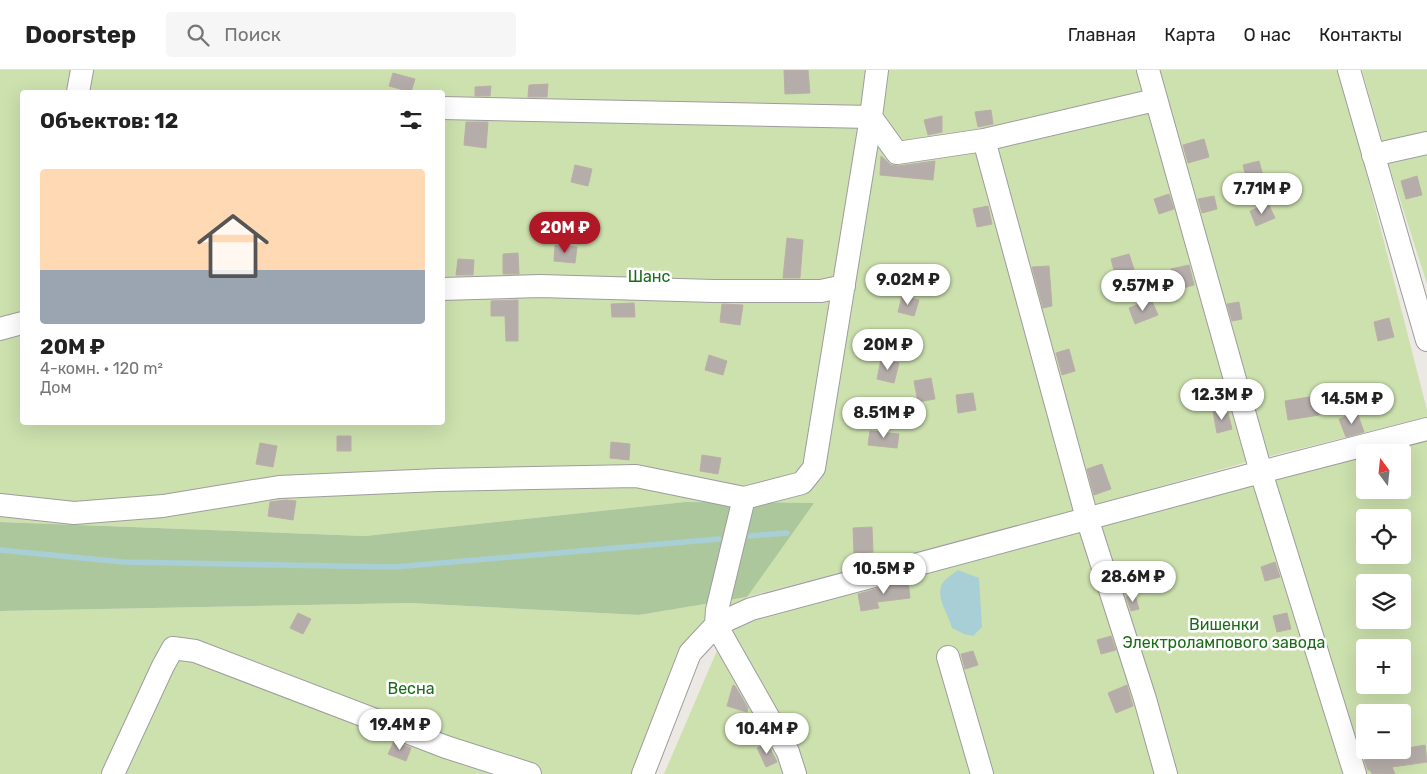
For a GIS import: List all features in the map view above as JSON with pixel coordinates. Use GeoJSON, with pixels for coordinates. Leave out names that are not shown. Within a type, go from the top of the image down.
{"type":"FeatureCollection","features":[{"type":"Feature","properties":{"kind":"street"},"geometry":{"type":"LineString","coordinates":[[78,90],[82,70]]}},
{"type":"Feature","properties":{"kind":"street"},"geometry":{"type":"LineString","coordinates":[[0,504],[74,512],[163,506],[279,487],[438,480],[636,476],[744,498],[802,482],[814,468],[877,70]]}},
{"type":"Feature","properties":{"kind":"street"},"geometry":{"type":"LineString","coordinates":[[1148,70],[1261,472],[1355,774]]}},
{"type":"Feature","properties":{"kind":"street"},"geometry":{"type":"LineString","coordinates":[[1349,70],[1427,340]]}},
{"type":"Feature","properties":{"kind":"street"},"geometry":{"type":"LineString","coordinates":[[871,116],[897,153],[984,140],[1156,100]]}},
{"type":"Feature","properties":{"kind":"street"},"geometry":{"type":"LineString","coordinates":[[445,108],[871,116]]}},
{"type":"Feature","properties":{"kind":"street"},"geometry":{"type":"LineString","coordinates":[[984,140],[1088,518],[1142,690],[1166,774]]}},
{"type":"Feature","properties":{"kind":"street"},"geometry":{"type":"LineString","coordinates":[[1373,155],[1427,143]]}},
{"type":"Feature","properties":{"kind":"street"},"geometry":{"type":"LineString","coordinates":[[445,290],[540,286],[714,291],[821,291],[844,286]]}},
{"type":"Feature","properties":{"kind":"street"},"geometry":{"type":"LineString","coordinates":[[0,329],[20,324]]}},
{"type":"Feature","properties":{"kind":"street"},"geometry":{"type":"LineString","coordinates":[[643,774],[690,653],[716,625],[751,609],[1427,429]]}},
{"type":"Feature","properties":{"kind":"street"},"geometry":{"type":"LineString","coordinates":[[744,498],[717,610],[716,625],[788,752],[794,774]]}},
{"type":"Feature","properties":{"kind":"street"},"geometry":{"type":"LineString","coordinates":[[113,774],[173,648],[195,651],[446,747],[530,774]]}},
{"type":"Feature","properties":{"kind":"street"},"geometry":{"type":"LineString","coordinates":[[948,657],[982,774]]}},
{"type":"Feature","properties":{"kind":"green space","name":"Шанс"},"geometry":{"type":"Polygon","coordinates":[[[0,70],[1340,70],[1427,410],[1427,417],[1247,462],[1077,510],[747,597],[685,502],[365,536],[0,522],[0,70]]]}},
{"type":"Feature","properties":{"kind":"green space"},"geometry":{"type":"Polygon","coordinates":[[[1362,70],[1427,70],[1427,284],[1389,165],[1362,70]]]}},
{"type":"Feature","properties":{"kind":"green space","name":"Вишенки Электролампового завода"},"geometry":{"type":"Polygon","coordinates":[[[1427,435],[1427,774],[664,774],[725,632],[750,612],[1356,454],[1356,499],[1411,499],[1411,444],[1393,444],[1427,435]]]}},
{"type":"Feature","properties":{"kind":"green space"},"geometry":{"type":"Polygon","coordinates":[[[685,502],[814,503],[747,597],[639,615],[410,603],[0,611],[0,522],[365,536],[685,502]]]}},
{"type":"Feature","properties":{"kind":"green space","name":"Весна"},"geometry":{"type":"Polygon","coordinates":[[[747,597],[685,646],[634,774],[0,774],[0,611],[410,603],[639,615],[747,597]]]}},
{"type":"Feature","properties":{"kind":"water"},"geometry":{"type":"Polygon","coordinates":[[[958,570],[979,578],[982,627],[973,636],[952,628],[942,604],[941,586],[945,580],[958,570]]]}},
{"type":"Feature","properties":{"kind":"building"},"geometry":{"type":"Polygon","coordinates":[[[784,70],[808,70],[810,93],[785,94],[784,70]]]}},
{"type":"Feature","properties":{"kind":"building"},"geometry":{"type":"Polygon","coordinates":[[[393,73],[415,79],[412,90],[389,86],[393,73]]]}},
{"type":"Feature","properties":{"kind":"building"},"geometry":{"type":"Polygon","coordinates":[[[548,84],[547,97],[528,97],[529,85],[548,84]]]}},
{"type":"Feature","properties":{"kind":"building"},"geometry":{"type":"Polygon","coordinates":[[[491,86],[490,96],[475,96],[475,87],[491,86]]]}},
{"type":"Feature","properties":{"kind":"building"},"geometry":{"type":"Polygon","coordinates":[[[991,110],[993,124],[978,127],[975,112],[991,110]]]}},
{"type":"Feature","properties":{"kind":"building"},"geometry":{"type":"Polygon","coordinates":[[[942,116],[942,132],[928,135],[924,120],[942,116]]]}},
{"type":"Feature","properties":{"kind":"building"},"geometry":{"type":"Polygon","coordinates":[[[466,122],[488,122],[486,148],[464,145],[466,122]]]}},
{"type":"Feature","properties":{"kind":"building"},"geometry":{"type":"Polygon","coordinates":[[[1204,139],[1209,157],[1188,163],[1183,145],[1204,139]]]}},
{"type":"Feature","properties":{"kind":"building"},"geometry":{"type":"Polygon","coordinates":[[[881,156],[891,165],[898,166],[935,161],[933,180],[880,175],[881,156]]]}},
{"type":"Feature","properties":{"kind":"building"},"geometry":{"type":"Polygon","coordinates":[[[1259,161],[1263,176],[1247,181],[1243,165],[1259,161]]]}},
{"type":"Feature","properties":{"kind":"building"},"geometry":{"type":"Polygon","coordinates":[[[575,165],[592,169],[588,186],[571,182],[575,165]]]}},
{"type":"Feature","properties":{"kind":"building"},"geometry":{"type":"Polygon","coordinates":[[[1417,176],[1422,195],[1406,199],[1401,181],[1417,176]]]}},
{"type":"Feature","properties":{"kind":"building"},"geometry":{"type":"Polygon","coordinates":[[[1169,194],[1174,209],[1159,214],[1154,199],[1169,194]]]}},
{"type":"Feature","properties":{"kind":"building"},"geometry":{"type":"Polygon","coordinates":[[[1214,196],[1217,209],[1202,213],[1198,199],[1214,196]]]}},
{"type":"Feature","properties":{"kind":"building"},"geometry":{"type":"Polygon","coordinates":[[[1268,203],[1275,218],[1256,226],[1250,211],[1268,203]]]}},
{"type":"Feature","properties":{"kind":"building"},"geometry":{"type":"Polygon","coordinates":[[[988,206],[992,224],[977,227],[973,209],[988,206]]]}},
{"type":"Feature","properties":{"kind":"building"},"geometry":{"type":"Polygon","coordinates":[[[787,238],[803,240],[800,278],[783,278],[787,238]]]}},
{"type":"Feature","properties":{"kind":"building"},"geometry":{"type":"Polygon","coordinates":[[[555,245],[577,247],[575,263],[554,261],[555,245]]]}},
{"type":"Feature","properties":{"kind":"building"},"geometry":{"type":"Polygon","coordinates":[[[518,253],[519,274],[503,274],[503,254],[518,253]]]}},
{"type":"Feature","properties":{"kind":"building"},"geometry":{"type":"Polygon","coordinates":[[[1129,254],[1134,269],[1115,274],[1111,259],[1129,254]]]}},
{"type":"Feature","properties":{"kind":"building"},"geometry":{"type":"Polygon","coordinates":[[[458,259],[474,260],[473,275],[456,275],[458,259]]]}},
{"type":"Feature","properties":{"kind":"building"},"geometry":{"type":"Polygon","coordinates":[[[1189,265],[1194,285],[1176,290],[1171,269],[1189,265]]]}},
{"type":"Feature","properties":{"kind":"building"},"geometry":{"type":"Polygon","coordinates":[[[1049,266],[1052,306],[1043,308],[1032,267],[1049,266]]]}},
{"type":"Feature","properties":{"kind":"building"},"geometry":{"type":"Polygon","coordinates":[[[902,296],[919,300],[914,316],[898,312],[902,296]]]}},
{"type":"Feature","properties":{"kind":"building"},"geometry":{"type":"Polygon","coordinates":[[[1151,299],[1158,315],[1135,324],[1129,308],[1151,299]]]}},
{"type":"Feature","properties":{"kind":"building"},"geometry":{"type":"Polygon","coordinates":[[[518,300],[518,341],[506,341],[505,316],[491,316],[491,301],[518,300]]]}},
{"type":"Feature","properties":{"kind":"building"},"geometry":{"type":"Polygon","coordinates":[[[1239,302],[1242,319],[1232,321],[1227,304],[1239,302]]]}},
{"type":"Feature","properties":{"kind":"building"},"geometry":{"type":"Polygon","coordinates":[[[634,303],[635,317],[612,317],[611,304],[634,303]]]}},
{"type":"Feature","properties":{"kind":"building"},"geometry":{"type":"Polygon","coordinates":[[[722,304],[743,305],[740,325],[720,322],[722,304]]]}},
{"type":"Feature","properties":{"kind":"building"},"geometry":{"type":"Polygon","coordinates":[[[1389,318],[1394,337],[1378,341],[1374,322],[1389,318]]]}},
{"type":"Feature","properties":{"kind":"building"},"geometry":{"type":"Polygon","coordinates":[[[1069,349],[1075,371],[1062,375],[1056,353],[1069,349]]]}},
{"type":"Feature","properties":{"kind":"building"},"geometry":{"type":"Polygon","coordinates":[[[709,355],[727,361],[723,375],[705,370],[709,355]]]}},
{"type":"Feature","properties":{"kind":"building"},"geometry":{"type":"Polygon","coordinates":[[[881,359],[899,363],[894,383],[877,379],[881,359]]]}},
{"type":"Feature","properties":{"kind":"building"},"geometry":{"type":"Polygon","coordinates":[[[931,378],[935,399],[918,402],[914,381],[931,378]]]}},
{"type":"Feature","properties":{"kind":"building"},"geometry":{"type":"Polygon","coordinates":[[[973,393],[976,410],[958,413],[956,395],[973,393]]]}},
{"type":"Feature","properties":{"kind":"building"},"geometry":{"type":"Polygon","coordinates":[[[1315,396],[1319,415],[1288,420],[1285,401],[1315,396]]]}},
{"type":"Feature","properties":{"kind":"building"},"geometry":{"type":"Polygon","coordinates":[[[1227,409],[1232,429],[1217,433],[1213,412],[1227,409]]]}},
{"type":"Feature","properties":{"kind":"building"},"geometry":{"type":"Polygon","coordinates":[[[1357,412],[1364,432],[1346,437],[1339,419],[1357,412]]]}},
{"type":"Feature","properties":{"kind":"building"},"geometry":{"type":"Polygon","coordinates":[[[870,431],[899,434],[897,448],[868,445],[870,431]]]}},
{"type":"Feature","properties":{"kind":"building"},"geometry":{"type":"Polygon","coordinates":[[[337,436],[351,436],[351,451],[337,451],[337,436]]]}},
{"type":"Feature","properties":{"kind":"building"},"geometry":{"type":"Polygon","coordinates":[[[611,442],[630,444],[629,460],[610,458],[611,442]]]}},
{"type":"Feature","properties":{"kind":"building"},"geometry":{"type":"Polygon","coordinates":[[[260,443],[277,446],[273,467],[256,464],[260,443]]]}},
{"type":"Feature","properties":{"kind":"building"},"geometry":{"type":"Polygon","coordinates":[[[702,455],[721,458],[718,474],[700,471],[702,455]]]}},
{"type":"Feature","properties":{"kind":"building"},"geometry":{"type":"Polygon","coordinates":[[[1102,464],[1111,489],[1094,495],[1087,469],[1102,464]]]}},
{"type":"Feature","properties":{"kind":"building"},"geometry":{"type":"Polygon","coordinates":[[[296,501],[293,520],[268,516],[270,502],[296,501]]]}},
{"type":"Feature","properties":{"kind":"building"},"geometry":{"type":"Polygon","coordinates":[[[872,527],[873,552],[854,553],[853,528],[872,527]]]}},
{"type":"Feature","properties":{"kind":"building"},"geometry":{"type":"Polygon","coordinates":[[[1275,562],[1280,577],[1265,581],[1261,567],[1275,562]]]}},
{"type":"Feature","properties":{"kind":"building"},"geometry":{"type":"Polygon","coordinates":[[[908,580],[910,598],[877,602],[879,608],[861,611],[858,594],[908,580]]]}},
{"type":"Feature","properties":{"kind":"building"},"geometry":{"type":"Polygon","coordinates":[[[1135,595],[1139,609],[1131,611],[1126,597],[1135,595]]]}},
{"type":"Feature","properties":{"kind":"building"},"geometry":{"type":"Polygon","coordinates":[[[298,613],[311,619],[303,634],[290,628],[298,613]]]}},
{"type":"Feature","properties":{"kind":"building"},"geometry":{"type":"Polygon","coordinates":[[[1287,613],[1291,629],[1277,632],[1273,616],[1287,613]]]}},
{"type":"Feature","properties":{"kind":"building"},"geometry":{"type":"Polygon","coordinates":[[[1111,636],[1116,650],[1101,654],[1097,640],[1111,636]]]}},
{"type":"Feature","properties":{"kind":"building"},"geometry":{"type":"Polygon","coordinates":[[[973,651],[978,665],[965,669],[961,654],[973,651]]]}},
{"type":"Feature","properties":{"kind":"building"},"geometry":{"type":"Polygon","coordinates":[[[733,685],[748,708],[747,712],[727,706],[733,685]]]}},
{"type":"Feature","properties":{"kind":"building"},"geometry":{"type":"Polygon","coordinates":[[[1127,685],[1133,706],[1116,713],[1108,693],[1127,685]]]}},
{"type":"Feature","properties":{"kind":"building"},"geometry":{"type":"Polygon","coordinates":[[[394,741],[411,748],[406,761],[388,754],[394,741]]]}},
{"type":"Feature","properties":{"kind":"building"},"geometry":{"type":"Polygon","coordinates":[[[768,744],[777,762],[766,767],[757,748],[768,744]]]}},
{"type":"Feature","properties":{"kind":"building"},"geometry":{"type":"Polygon","coordinates":[[[1425,745],[1427,762],[1392,767],[1395,774],[1372,774],[1364,760],[1411,759],[1411,747],[1425,745]]]}},
{"type":"Feature","properties":{"kind":"waterway"},"geometry":{"type":"LineString","coordinates":[[750,536],[787,533]]}},
{"type":"Feature","properties":{"kind":"waterway"},"geometry":{"type":"LineString","coordinates":[[0,550],[123,562],[395,567],[719,539]]}}]}
